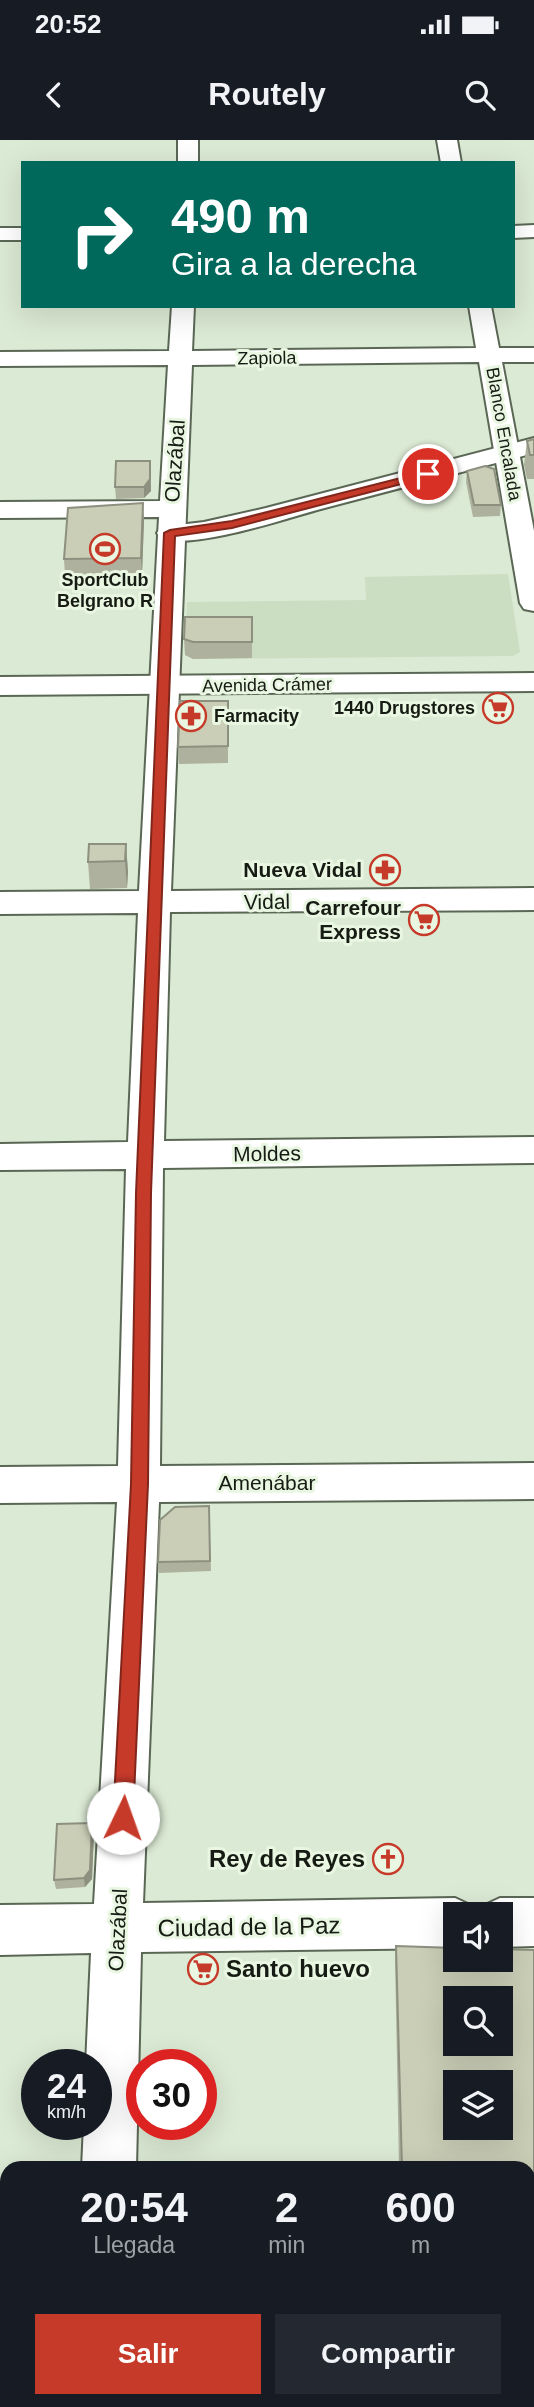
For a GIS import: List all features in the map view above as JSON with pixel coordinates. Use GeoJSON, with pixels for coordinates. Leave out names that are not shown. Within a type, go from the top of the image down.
{"type":"FeatureCollection","features":[{"type":"Feature","properties":{"kind":"street"},"geometry":{"type":"LineString","coordinates":[[188,140],[188,161]]}},
{"type":"Feature","properties":{"kind":"street"},"geometry":{"type":"LineString","coordinates":[[447,140],[451,161]]}},
{"type":"Feature","properties":{"kind":"street"},"geometry":{"type":"LineString","coordinates":[[515,232],[534,231]]}},
{"type":"Feature","properties":{"kind":"street"},"geometry":{"type":"LineString","coordinates":[[0,234],[21,234]]}},
{"type":"Feature","properties":{"kind":"street","name":"Olazábal"},"geometry":{"type":"LineString","coordinates":[[109,2161],[139,1484],[145,1157],[162,686],[183,308]]}},
{"type":"Feature","properties":{"kind":"street","name":"Blanco Encalada"},"geometry":{"type":"LineString","coordinates":[[480,308],[534,603]]}},
{"type":"Feature","properties":{"kind":"street","name":"Zapiola"},"geometry":{"type":"LineString","coordinates":[[0,359],[181,360],[534,355]]}},
{"type":"Feature","properties":{"kind":"street"},"geometry":{"type":"LineString","coordinates":[[0,510],[232,524],[534,445]]}},
{"type":"Feature","properties":{"kind":"street","name":"Avenida Crámer"},"geometry":{"type":"LineString","coordinates":[[0,686],[534,682]]}},
{"type":"Feature","properties":{"kind":"street","name":"Vidal"},"geometry":{"type":"LineString","coordinates":[[0,903],[534,899]]}},
{"type":"Feature","properties":{"kind":"street","name":"Moldes"},"geometry":{"type":"LineString","coordinates":[[0,1157],[534,1150]]}},
{"type":"Feature","properties":{"kind":"street","name":"Amenábar"},"geometry":{"type":"LineString","coordinates":[[0,1485],[534,1481]]}},
{"type":"Feature","properties":{"kind":"street"},"geometry":{"type":"LineString","coordinates":[[513,1923],[534,1922]]}},
{"type":"Feature","properties":{"kind":"street","name":"Ciudad de la Paz"},"geometry":{"type":"LineString","coordinates":[[0,1930],[443,1923]]}},
{"type":"Feature","properties":{"kind":"shaded area"},"geometry":{"type":"Polygon","coordinates":[[[508,574],[520,652],[513,656],[193,659],[185,655],[187,602],[366,600],[365,577],[508,574]]]}},
{"type":"Feature","properties":{"kind":"building"},"geometry":{"type":"Polygon","coordinates":[[[534,439],[534,455],[530,455],[527,441],[534,439]]]}},
{"type":"Feature","properties":{"kind":"building"},"geometry":{"type":"Polygon","coordinates":[[[116,461],[150,461],[150,479],[144,487],[115,487],[116,461]]]}},
{"type":"Feature","properties":{"kind":"building"},"geometry":{"type":"Polygon","coordinates":[[[485,466],[494,469],[501,505],[474,505],[467,471],[485,466]]]}},
{"type":"Feature","properties":{"kind":"building","name":"SportClub Belgrano R"},"geometry":{"type":"Polygon","coordinates":[[[143,503],[141,558],[64,559],[68,508],[143,503]]]}},
{"type":"Feature","properties":{"kind":"building"},"geometry":{"type":"Polygon","coordinates":[[[185,617],[252,617],[252,642],[193,642],[184,639],[185,617]]]}},
{"type":"Feature","properties":{"kind":"building"},"geometry":{"type":"Polygon","coordinates":[[[180,701],[228,701],[228,746],[178,747],[180,701]]]}},
{"type":"Feature","properties":{"kind":"building"},"geometry":{"type":"Polygon","coordinates":[[[89,844],[126,844],[125,861],[88,862],[89,844]]]}},
{"type":"Feature","properties":{"kind":"building"},"geometry":{"type":"Polygon","coordinates":[[[209,1506],[210,1561],[158,1562],[160,1520],[175,1507],[209,1506]]]}},
{"type":"Feature","properties":{"kind":"building"},"geometry":{"type":"Polygon","coordinates":[[[92,1823],[90,1870],[84,1878],[54,1880],[57,1824],[92,1823]]]}},
{"type":"Feature","properties":{"kind":"building"},"geometry":{"type":"Polygon","coordinates":[[[396,1946],[443,1948],[443,1972],[513,1972],[513,1949],[534,1950],[534,2161],[402,2161],[396,1946]]]}},
{"type":"Feature","properties":{"kind":"place","name":"SportClub Belgrano R"},"geometry":{"type":"Point","coordinates":[105,549]}},
{"type":"Feature","properties":{"kind":"place","name":"1440 Drugstores"},"geometry":{"type":"Point","coordinates":[498,708]}},
{"type":"Feature","properties":{"kind":"place","name":"Farmacity"},"geometry":{"type":"Point","coordinates":[191,716]}},
{"type":"Feature","properties":{"kind":"place","name":"Nueva Vidal"},"geometry":{"type":"Point","coordinates":[385,870]}},
{"type":"Feature","properties":{"kind":"place","name":"Carrefour Express"},"geometry":{"type":"Point","coordinates":[424,920]}},
{"type":"Feature","properties":{"kind":"place","name":"Rey de Reyes"},"geometry":{"type":"Point","coordinates":[388,1859]}},
{"type":"Feature","properties":{"kind":"place","name":"Santo huevo"},"geometry":{"type":"Point","coordinates":[203,1969]}},
{"type":"Feature","properties":{"kind":"route"},"geometry":{"type":"LineString","coordinates":[[123,1818],[139,1484],[144,1193],[170,533],[204,530],[270,516],[428,474]]}}]}
